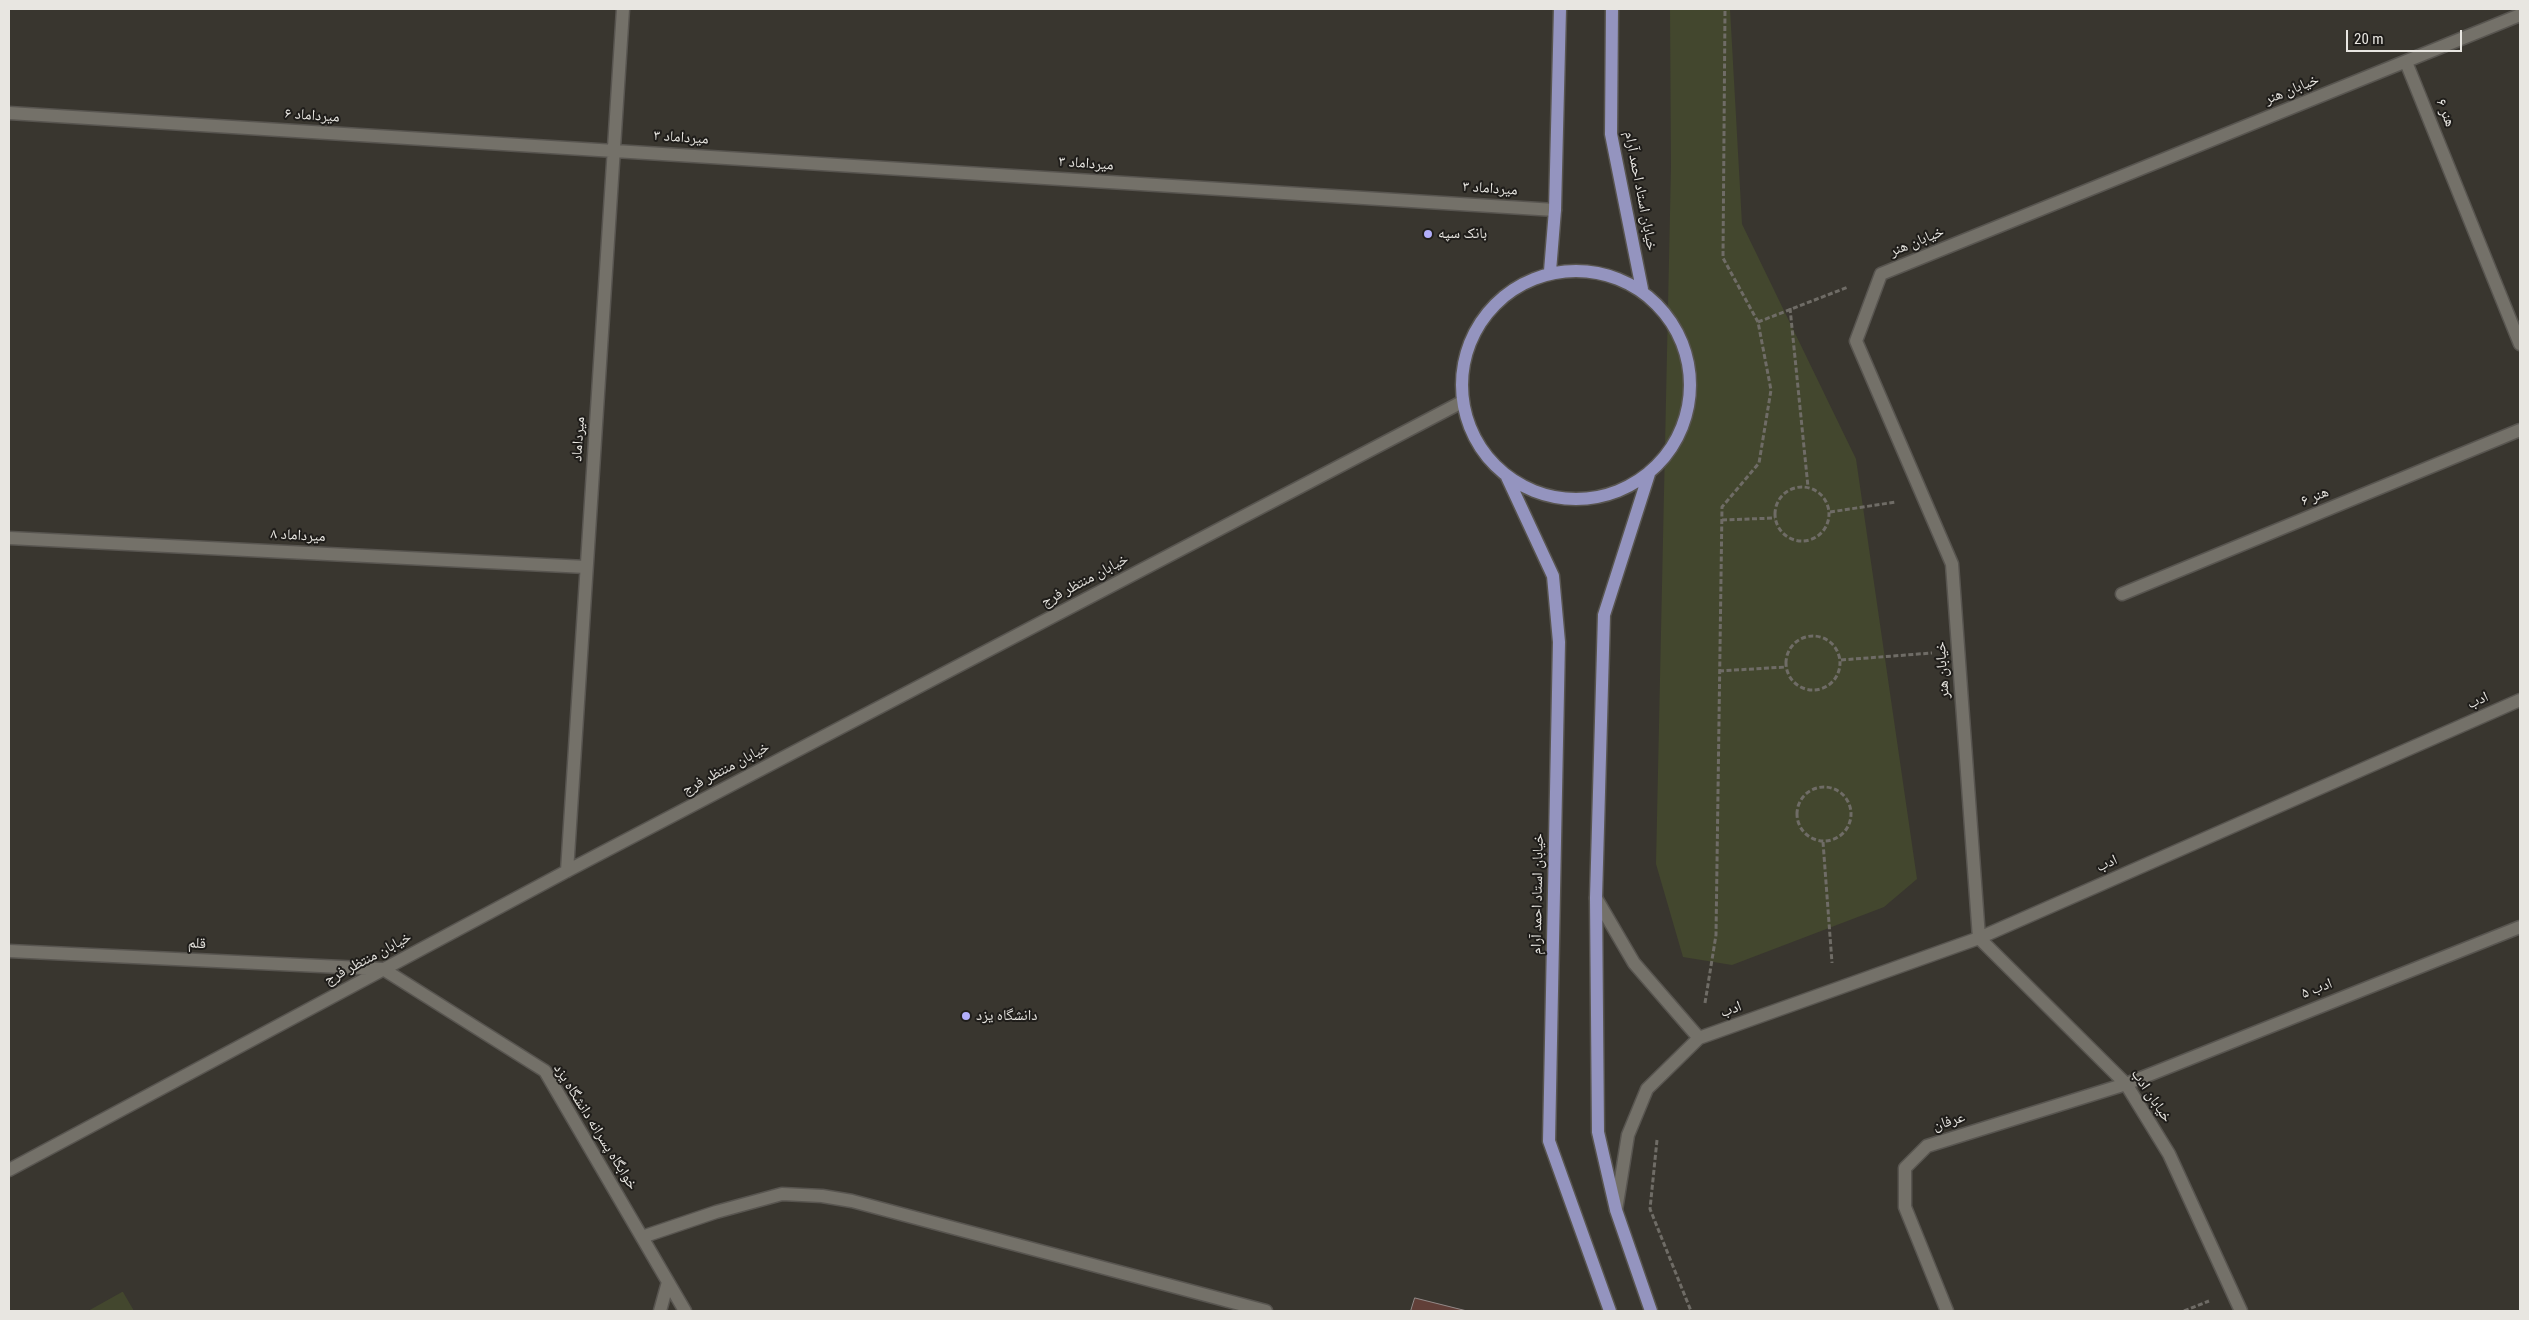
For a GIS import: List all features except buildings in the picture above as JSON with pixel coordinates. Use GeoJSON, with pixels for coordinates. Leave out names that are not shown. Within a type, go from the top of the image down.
{"type":"FeatureCollection","features":[{"type":"Feature","properties":{"kind":"main road"},"geometry":{"type":"LineString","coordinates":[[1550,271],[1556,210],[1560,9]]}},
{"type":"Feature","properties":{"kind":"main road","name":"خیابان استاد احمد آرام"},"geometry":{"type":"LineString","coordinates":[[1612,9],[1611,134],[1642,289]]}},
{"type":"Feature","properties":{"kind":"main road"},"geometry":{"type":"LineString","coordinates":[[1550,271],[1596,271],[1642,289],[1678,328],[1693,380],[1682,433],[1649,474],[1622,491],[1591,499],[1546,496],[1507,477],[1477,444],[1462,402],[1463,359],[1480,319],[1510,289],[1550,271]]}},
{"type":"Feature","properties":{"kind":"main road"},"geometry":{"type":"LineString","coordinates":[[1649,474],[1604,616],[1596,898],[1598,1132],[1616,1210],[1641,1288],[1651,1311]]}},
{"type":"Feature","properties":{"kind":"main road","name":"خیابان استاد احمد آرام"},"geometry":{"type":"LineString","coordinates":[[1507,477],[1553,576],[1559,642],[1549,1141],[1610,1311]]}},
{"type":"Feature","properties":{"kind":"street","name":"میرداماد"},"geometry":{"type":"LineString","coordinates":[[567,871],[623,9]]}},
{"type":"Feature","properties":{"kind":"street","name":"خیابان هنر"},"geometry":{"type":"LineString","coordinates":[[1979,938],[1952,564],[1856,341],[1881,274],[2520,15]]}},
{"type":"Feature","properties":{"kind":"street","name":"هنر ۶"},"geometry":{"type":"LineString","coordinates":[[2406,62],[2520,344]]}},
{"type":"Feature","properties":{"kind":"street","name":"میرداماد ۶"},"geometry":{"type":"LineString","coordinates":[[9,113],[614,150]]}},
{"type":"Feature","properties":{"kind":"street","name":"میرداماد ۳"},"geometry":{"type":"LineString","coordinates":[[614,150],[1556,210]]}},
{"type":"Feature","properties":{"kind":"street","name":"خیابان منتظر فرج"},"geometry":{"type":"LineString","coordinates":[[9,1170],[567,871],[1462,402]]}},
{"type":"Feature","properties":{"kind":"street","name":"هنر ۶"},"geometry":{"type":"LineString","coordinates":[[2122,594],[2520,430]]}},
{"type":"Feature","properties":{"kind":"street","name":"میرداماد ۸"},"geometry":{"type":"LineString","coordinates":[[9,538],[586,567]]}},
{"type":"Feature","properties":{"kind":"street","name":"ادب"},"geometry":{"type":"LineString","coordinates":[[1699,1038],[1979,938],[2520,700]]}},
{"type":"Feature","properties":{"kind":"street"},"geometry":{"type":"LineString","coordinates":[[1596,898],[1634,963],[1699,1038],[1647,1089],[1628,1135],[1616,1210]]}},
{"type":"Feature","properties":{"kind":"street","name":"ادب ۵"},"geometry":{"type":"LineString","coordinates":[[2126,1084],[2520,927]]}},
{"type":"Feature","properties":{"kind":"street","name":"خیابان ادب"},"geometry":{"type":"LineString","coordinates":[[1979,938],[2126,1084],[2169,1154],[2242,1311]]}},
{"type":"Feature","properties":{"kind":"street","name":"قلم"},"geometry":{"type":"LineString","coordinates":[[9,951],[383,969]]}},
{"type":"Feature","properties":{"kind":"street","name":"خوابگاه پسرانه دانشگاه یزد"},"geometry":{"type":"LineString","coordinates":[[383,969],[545,1071],[685,1311]]}},
{"type":"Feature","properties":{"kind":"street","name":"عرفان"},"geometry":{"type":"LineString","coordinates":[[1947,1311],[1905,1207],[1905,1168],[1928,1146],[2126,1084]]}},
{"type":"Feature","properties":{"kind":"street"},"geometry":{"type":"LineString","coordinates":[[642,1237],[716,1212],[782,1194],[822,1196],[852,1200],[1266,1311]]}},
{"type":"Feature","properties":{"kind":"street"},"geometry":{"type":"LineString","coordinates":[[660,1311],[668,1282]]}},
{"type":"Feature","properties":{"kind":"path"},"geometry":{"type":"LineString","coordinates":[[1699,1038],[1716,935],[1722,507],[1759,463],[1771,390],[1758,322],[1724,258],[1725,9]]}},
{"type":"Feature","properties":{"kind":"path"},"geometry":{"type":"LineString","coordinates":[[1758,322],[1881,274]]}},
{"type":"Feature","properties":{"kind":"path"},"geometry":{"type":"LineString","coordinates":[[1790,308],[1808,487]]}},
{"type":"Feature","properties":{"kind":"path"},"geometry":{"type":"LineString","coordinates":[[1808,487],[1823,496],[1830,512],[1826,528],[1814,539],[1797,541],[1782,533],[1775,518],[1778,501],[1791,489],[1808,487]]}},
{"type":"Feature","properties":{"kind":"path"},"geometry":{"type":"LineString","coordinates":[[1830,512],[1924,498]]}},
{"type":"Feature","properties":{"kind":"path"},"geometry":{"type":"LineString","coordinates":[[1722,520],[1775,518]]}},
{"type":"Feature","properties":{"kind":"path"},"geometry":{"type":"LineString","coordinates":[[1818,636],[1833,645],[1841,660],[1837,677],[1825,688],[1808,690],[1793,682],[1786,667],[1789,650],[1802,638],[1818,636]]}},
{"type":"Feature","properties":{"kind":"path"},"geometry":{"type":"LineString","coordinates":[[1841,660],[1958,652]]}},
{"type":"Feature","properties":{"kind":"path"},"geometry":{"type":"LineString","coordinates":[[1720,671],[1786,667]]}},
{"type":"Feature","properties":{"kind":"path"},"geometry":{"type":"LineString","coordinates":[[1815,788],[1834,788],[1848,801],[1851,820],[1840,836],[1822,842],[1805,835],[1796,818],[1800,800],[1815,788]]}},
{"type":"Feature","properties":{"kind":"path"},"geometry":{"type":"LineString","coordinates":[[1822,842],[1834,990]]}},
{"type":"Feature","properties":{"kind":"path"},"geometry":{"type":"LineString","coordinates":[[1658,1132],[1650,1209],[1691,1311]]}},
{"type":"Feature","properties":{"kind":"green space"},"geometry":{"type":"Polygon","coordinates":[[[1670,9],[1730,9],[1742,224],[1856,459],[1917,879],[1884,907],[1732,965],[1683,957],[1656,864],[1671,167],[1670,9]]]}},
{"type":"Feature","properties":{"kind":"green space"},"geometry":{"type":"Polygon","coordinates":[[[122,1292],[134,1311],[88,1311],[122,1292]]]}},
{"type":"Feature","properties":{"kind":"place","name":"بانک سپه"},"geometry":{"type":"Point","coordinates":[1428,234]}},
{"type":"Feature","properties":{"kind":"place","name":"دانشگاه یزد"},"geometry":{"type":"Point","coordinates":[966,1016]}}]}
